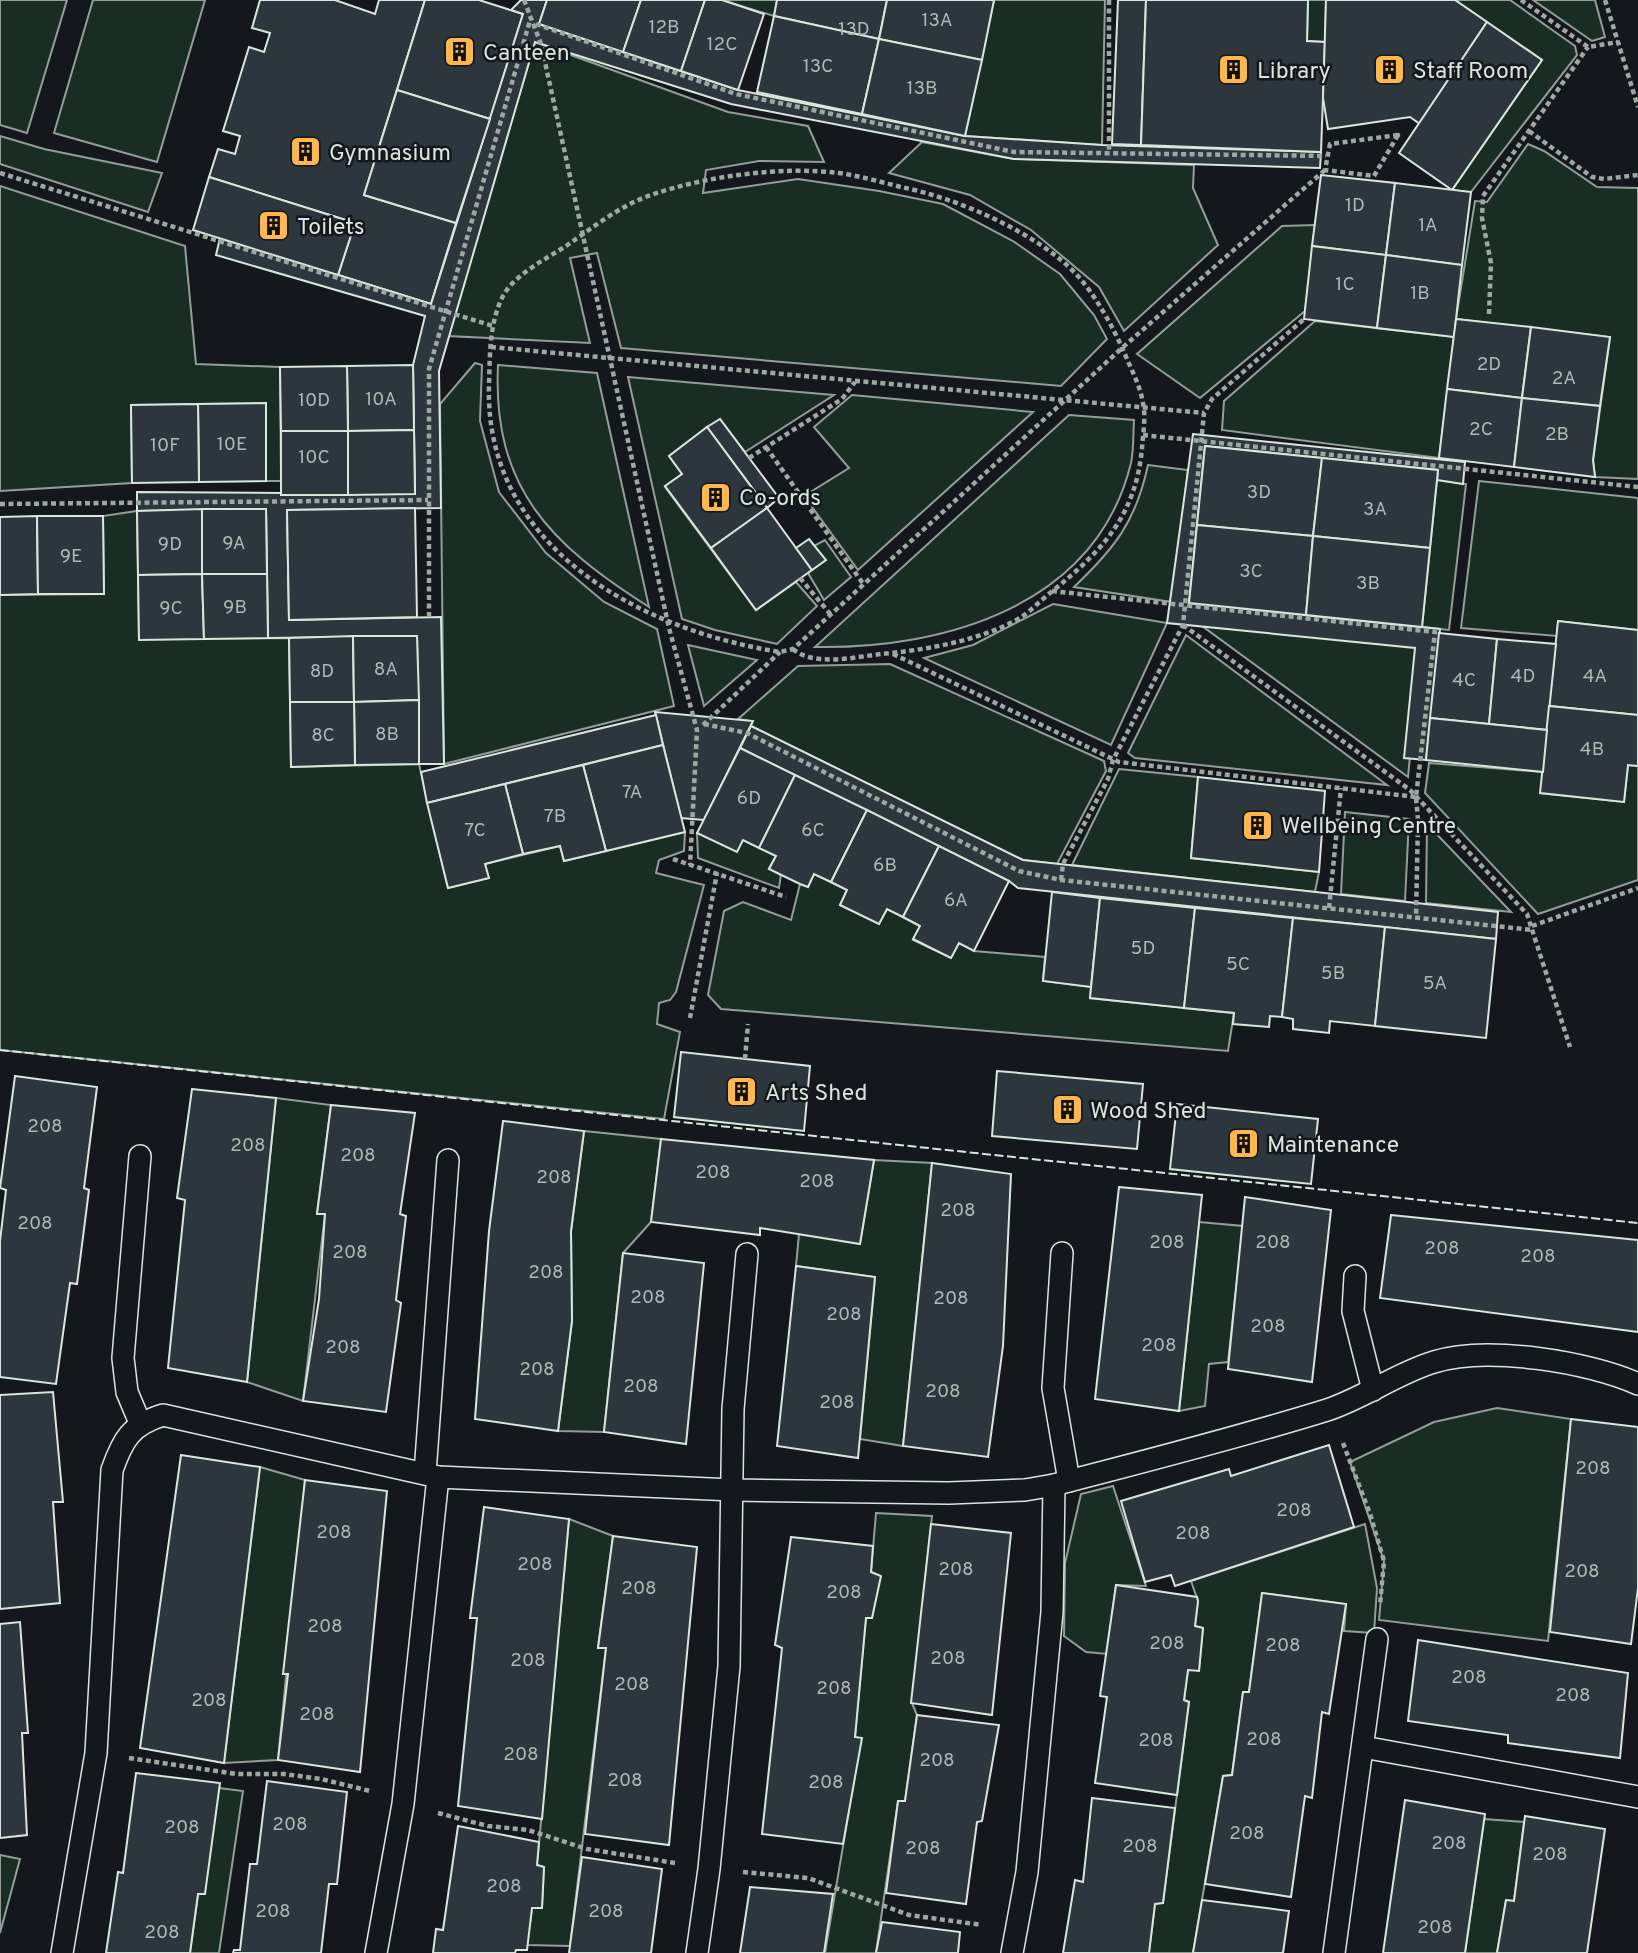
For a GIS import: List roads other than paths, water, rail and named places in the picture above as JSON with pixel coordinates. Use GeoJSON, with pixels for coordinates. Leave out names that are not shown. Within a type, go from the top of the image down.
{"type":"FeatureCollection","features":[{"type":"Feature","properties":{"kind":"lane"},"geometry":{"type":"LineString","coordinates":[[140,1156],[123,1358],[127,1392],[140,1423]]}},
{"type":"Feature","properties":{"kind":"lane"},"geometry":{"type":"LineString","coordinates":[[376,1953],[403,1804],[431,1475],[448,1160]]}},
{"type":"Feature","properties":{"kind":"lane"},"geometry":{"type":"LineString","coordinates":[[1013,1953],[1027,1872],[1062,1483],[1053,1388],[1062,1253]]}},
{"type":"Feature","properties":{"kind":"lane"},"geometry":{"type":"LineString","coordinates":[[697,1953],[709,1868],[729,1666],[733,1409],[747,1254]]}},
{"type":"Feature","properties":{"kind":"lane"},"geometry":{"type":"LineString","coordinates":[[1354,1276],[1353,1311],[1373,1390]]}},
{"type":"Feature","properties":{"kind":"lane"},"geometry":{"type":"LineString","coordinates":[[62,1953],[96,1753],[112,1470],[119,1450],[140,1423],[163,1415],[431,1475],[733,1490],[949,1493],[1062,1483],[1330,1409],[1435,1362],[1478,1355],[1544,1360],[1611,1372],[1638,1384]]}},
{"type":"Feature","properties":{"kind":"lane"},"geometry":{"type":"LineString","coordinates":[[1334,1953],[1377,1639]]}},
{"type":"Feature","properties":{"kind":"lane"},"geometry":{"type":"LineString","coordinates":[[1363,1747],[1638,1797]]}},
{"type":"Feature","properties":{"kind":"place","name":"Canteen"},"geometry":{"type":"Point","coordinates":[460,52]}},
{"type":"Feature","properties":{"kind":"place","name":"Library"},"geometry":{"type":"Point","coordinates":[1234,70]}},
{"type":"Feature","properties":{"kind":"place","name":"Staff Room"},"geometry":{"type":"Point","coordinates":[1390,70]}},
{"type":"Feature","properties":{"kind":"place","name":"Gymnasium"},"geometry":{"type":"Point","coordinates":[306,152]}},
{"type":"Feature","properties":{"kind":"place","name":"Toilets"},"geometry":{"type":"Point","coordinates":[274,226]}},
{"type":"Feature","properties":{"kind":"place","name":"Co-ords"},"geometry":{"type":"Point","coordinates":[716,497]}},
{"type":"Feature","properties":{"kind":"place","name":"Wellbeing Centre"},"geometry":{"type":"Point","coordinates":[1258,825]}},
{"type":"Feature","properties":{"kind":"place","name":"Arts Shed"},"geometry":{"type":"Point","coordinates":[742,1092]}},
{"type":"Feature","properties":{"kind":"place","name":"Wood Shed"},"geometry":{"type":"Point","coordinates":[1067,1110]}},
{"type":"Feature","properties":{"kind":"place","name":"Maintenance"},"geometry":{"type":"Point","coordinates":[1244,1144]}}]}
